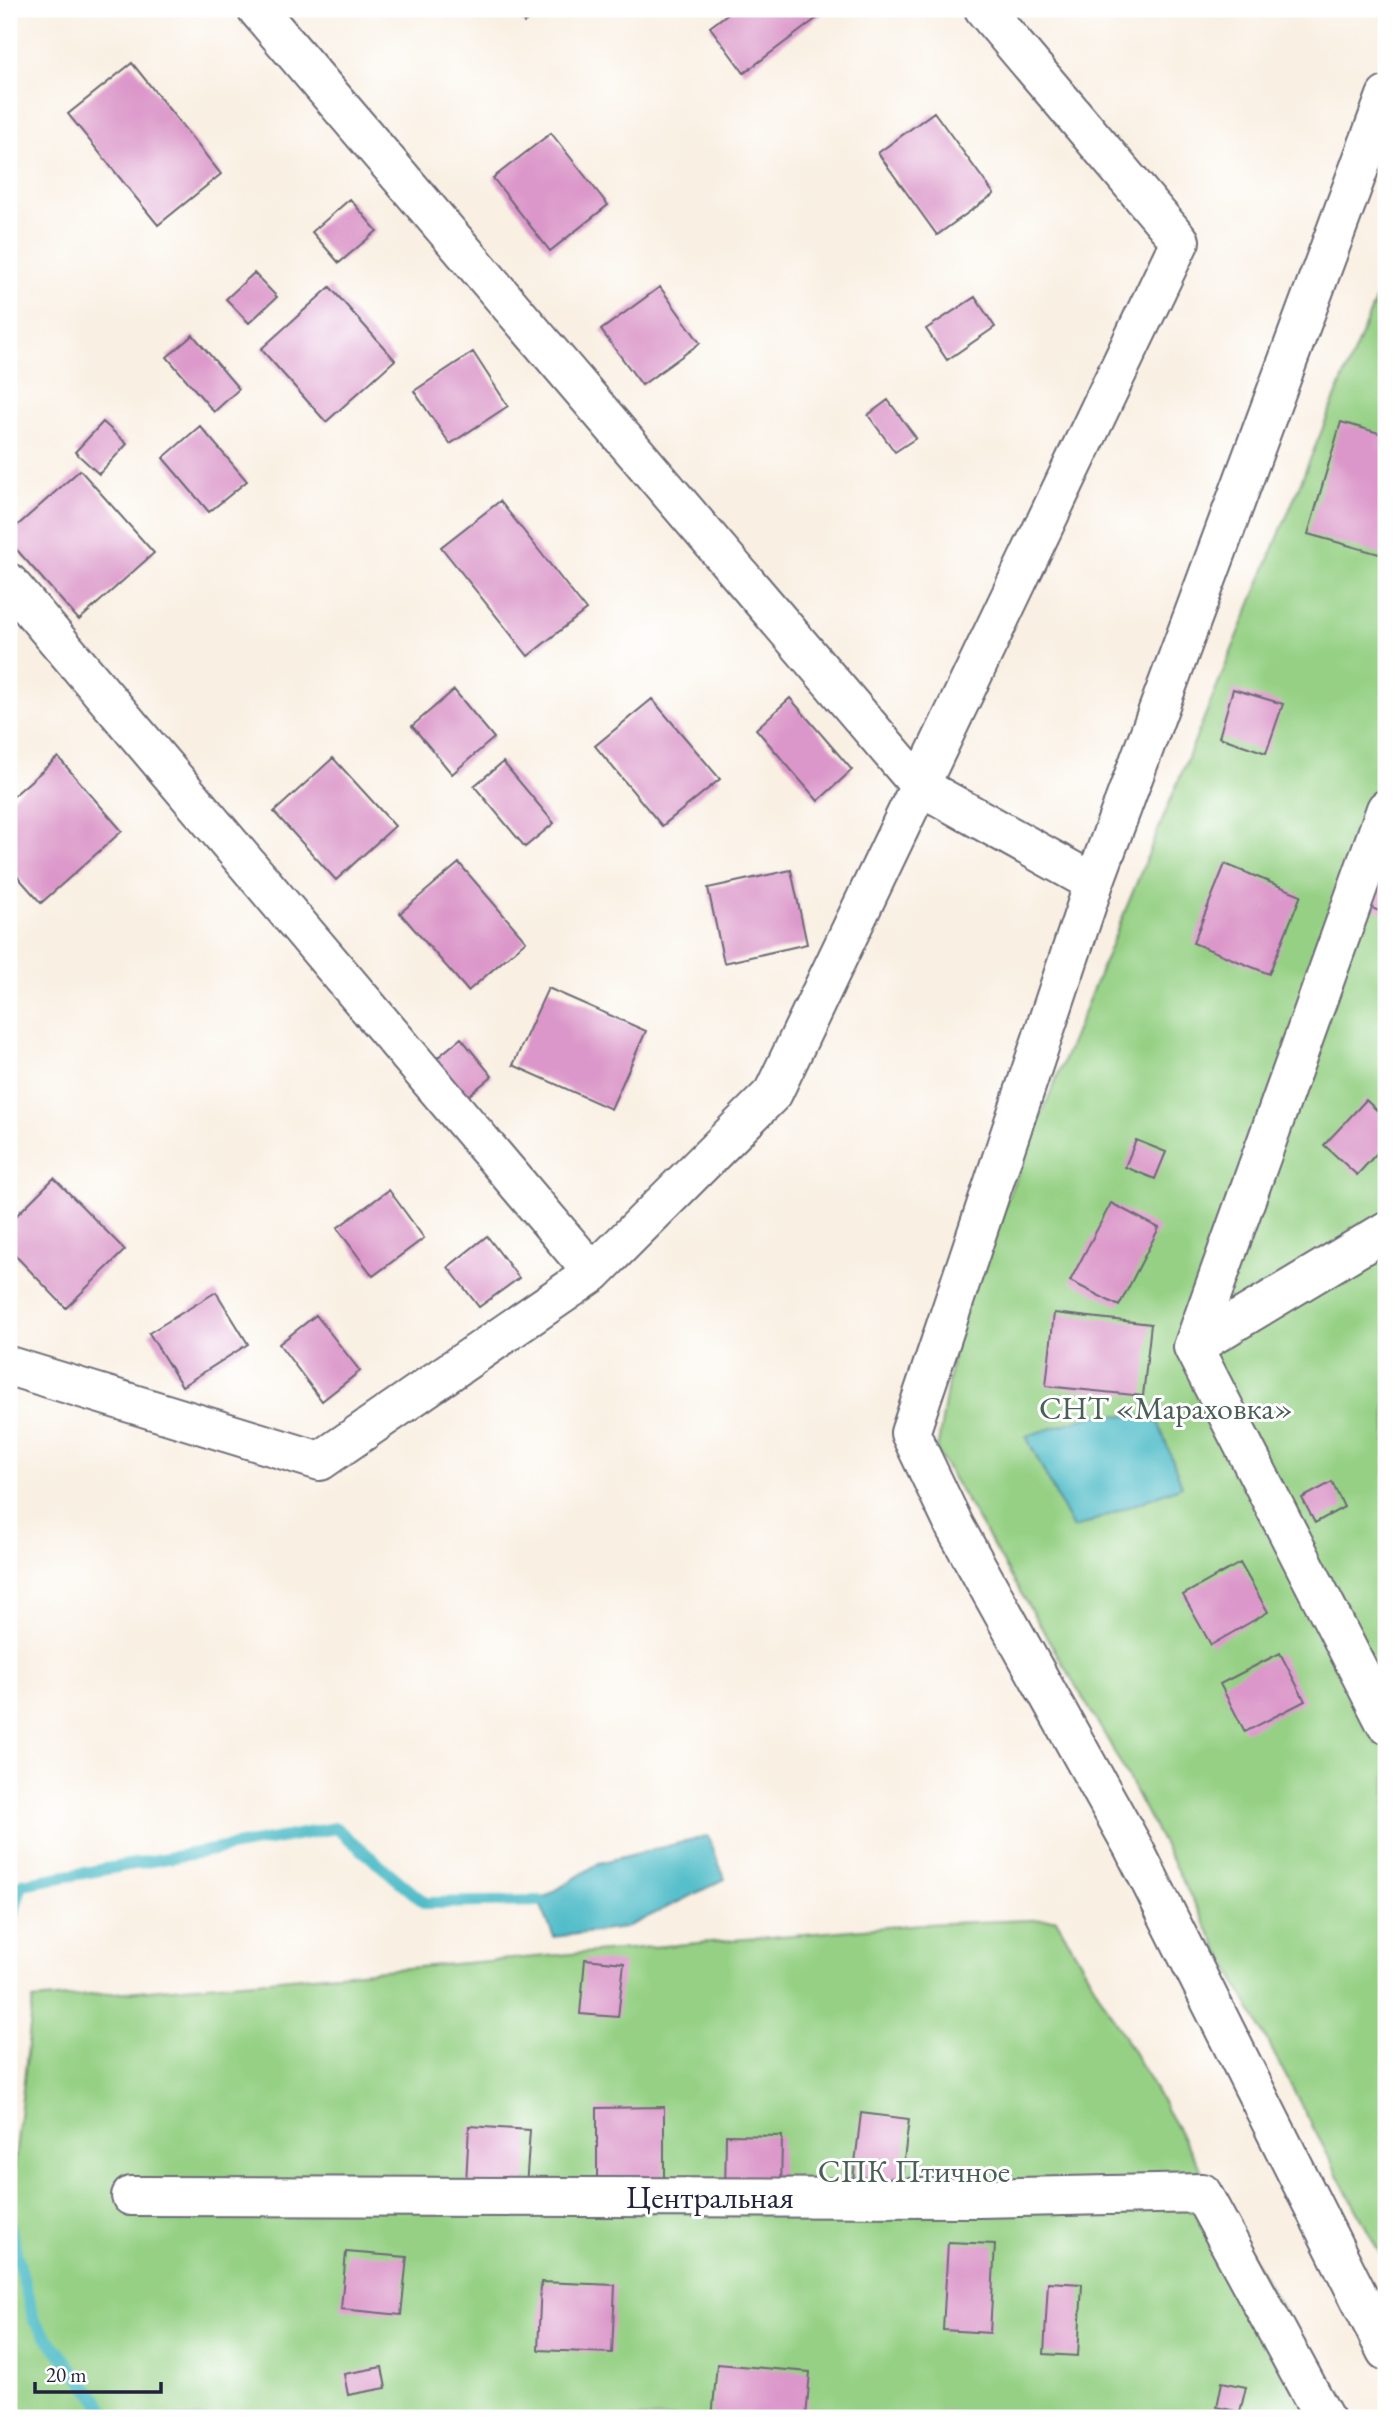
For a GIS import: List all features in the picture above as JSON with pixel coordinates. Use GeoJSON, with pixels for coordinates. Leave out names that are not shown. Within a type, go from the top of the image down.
{"type":"FeatureCollection","features":[{"type":"Feature","properties":{"kind":"street"},"geometry":{"type":"LineString","coordinates":[[257,9],[920,786],[1094,883]]}},
{"type":"Feature","properties":{"kind":"street"},"geometry":{"type":"LineString","coordinates":[[9,1366],[320,1461],[593,1273],[773,1093],[1180,241],[984,9]]}},
{"type":"Feature","properties":{"kind":"street"},"geometry":{"type":"LineString","coordinates":[[1386,96],[1094,883],[910,1433],[955,1527],[1133,1847],[1386,2351]]}},
{"type":"Feature","properties":{"kind":"street"},"geometry":{"type":"LineString","coordinates":[[9,583],[593,1273]]}},
{"type":"Feature","properties":{"kind":"street"},"geometry":{"type":"LineString","coordinates":[[1384,1715],[1193,1347],[1386,809]]}},
{"type":"Feature","properties":{"kind":"street"},"geometry":{"type":"LineString","coordinates":[[1193,1347],[1386,1231]]}},
{"type":"Feature","properties":{"kind":"street","name":"Центральная"},"geometry":{"type":"LineString","coordinates":[[131,2196],[978,2198],[1202,2193],[1324,2418]]}},
{"type":"Feature","properties":{"kind":"green space","name":"СНТ «Мараховка»"},"geometry":{"type":"Polygon","coordinates":[[[1386,274],[1386,2265],[1109,1742],[937,1451],[959,1316],[1386,274]]]}},
{"type":"Feature","properties":{"kind":"green space","name":"СПК Птичное"},"geometry":{"type":"Polygon","coordinates":[[[1056,1919],[1345,2418],[9,2418],[9,2214],[33,2000],[921,1924],[1056,1919]]]}},
{"type":"Feature","properties":{"kind":"water"},"geometry":{"type":"Polygon","coordinates":[[[1094,1415],[1156,1416],[1182,1486],[1073,1529],[1026,1436],[1094,1415]]]}},
{"type":"Feature","properties":{"kind":"water"},"geometry":{"type":"Polygon","coordinates":[[[708,1836],[725,1879],[625,1928],[554,1937],[539,1901],[599,1863],[708,1836]]]}},
{"type":"Feature","properties":{"kind":"building"},"geometry":{"type":"Polygon","coordinates":[[[513,9],[544,9],[524,23],[513,9]]]}},
{"type":"Feature","properties":{"kind":"building"},"geometry":{"type":"Polygon","coordinates":[[[734,9],[829,9],[744,73],[710,27],[734,9]]]}},
{"type":"Feature","properties":{"kind":"building"},"geometry":{"type":"Polygon","coordinates":[[[132,63],[221,174],[158,225],[68,114],[132,63]]]}},
{"type":"Feature","properties":{"kind":"building"},"geometry":{"type":"Polygon","coordinates":[[[934,112],[994,194],[937,235],[878,153],[934,112]]]}},
{"type":"Feature","properties":{"kind":"building"},"geometry":{"type":"Polygon","coordinates":[[[551,133],[608,205],[550,251],[493,178],[551,133]]]}},
{"type":"Feature","properties":{"kind":"building"},"geometry":{"type":"Polygon","coordinates":[[[350,199],[377,231],[339,263],[312,232],[350,199]]]}},
{"type":"Feature","properties":{"kind":"building"},"geometry":{"type":"Polygon","coordinates":[[[254,273],[277,297],[249,323],[226,299],[254,273]]]}},
{"type":"Feature","properties":{"kind":"building"},"geometry":{"type":"Polygon","coordinates":[[[330,287],[395,360],[326,422],[261,349],[330,287]]]}},
{"type":"Feature","properties":{"kind":"building"},"geometry":{"type":"Polygon","coordinates":[[[660,287],[700,343],[642,385],[601,330],[660,287]]]}},
{"type":"Feature","properties":{"kind":"building"},"geometry":{"type":"Polygon","coordinates":[[[975,297],[995,327],[947,360],[926,329],[975,297]]]}},
{"type":"Feature","properties":{"kind":"building"},"geometry":{"type":"Polygon","coordinates":[[[193,335],[239,389],[214,412],[167,357],[193,335]]]}},
{"type":"Feature","properties":{"kind":"building"},"geometry":{"type":"Polygon","coordinates":[[[473,352],[508,406],[450,444],[414,391],[473,352]]]}},
{"type":"Feature","properties":{"kind":"building"},"geometry":{"type":"Polygon","coordinates":[[[888,400],[916,438],[895,452],[868,415],[888,400]]]}},
{"type":"Feature","properties":{"kind":"building"},"geometry":{"type":"Polygon","coordinates":[[[103,422],[127,444],[99,474],[75,452],[103,422]]]}},
{"type":"Feature","properties":{"kind":"building"},"geometry":{"type":"Polygon","coordinates":[[[1341,422],[1386,435],[1386,556],[1308,534],[1341,422]]]}},
{"type":"Feature","properties":{"kind":"building"},"geometry":{"type":"Polygon","coordinates":[[[200,426],[247,481],[209,512],[163,458],[200,426]]]}},
{"type":"Feature","properties":{"kind":"building"},"geometry":{"type":"Polygon","coordinates":[[[80,470],[154,553],[79,620],[9,541],[9,533],[80,470]]]}},
{"type":"Feature","properties":{"kind":"building"},"geometry":{"type":"Polygon","coordinates":[[[500,501],[586,610],[528,656],[441,547],[500,501]]]}},
{"type":"Feature","properties":{"kind":"building"},"geometry":{"type":"Polygon","coordinates":[[[1233,689],[1283,704],[1266,753],[1219,737],[1233,689]]]}},
{"type":"Feature","properties":{"kind":"building"},"geometry":{"type":"Polygon","coordinates":[[[454,690],[494,738],[452,774],[412,726],[454,690]]]}},
{"type":"Feature","properties":{"kind":"building"},"geometry":{"type":"Polygon","coordinates":[[[790,698],[852,770],[818,801],[756,729],[790,698]]]}},
{"type":"Feature","properties":{"kind":"building"},"geometry":{"type":"Polygon","coordinates":[[[652,699],[720,779],[662,826],[595,746],[652,699]]]}},
{"type":"Feature","properties":{"kind":"building"},"geometry":{"type":"Polygon","coordinates":[[[58,757],[122,831],[41,903],[9,867],[9,800],[58,757]]]}},
{"type":"Feature","properties":{"kind":"building"},"geometry":{"type":"Polygon","coordinates":[[[333,758],[395,826],[336,880],[274,812],[333,758]]]}},
{"type":"Feature","properties":{"kind":"building"},"geometry":{"type":"Polygon","coordinates":[[[503,762],[554,823],[525,847],[474,786],[503,762]]]}},
{"type":"Feature","properties":{"kind":"building"},"geometry":{"type":"Polygon","coordinates":[[[1386,859],[1386,914],[1367,906],[1386,859]]]}},
{"type":"Feature","properties":{"kind":"building"},"geometry":{"type":"Polygon","coordinates":[[[459,863],[526,941],[468,991],[400,913],[459,863]]]}},
{"type":"Feature","properties":{"kind":"building"},"geometry":{"type":"Polygon","coordinates":[[[1225,864],[1301,895],[1269,974],[1193,943],[1225,864]]]}},
{"type":"Feature","properties":{"kind":"building"},"geometry":{"type":"Polygon","coordinates":[[[791,870],[807,944],[724,963],[708,888],[791,870]]]}},
{"type":"Feature","properties":{"kind":"building"},"geometry":{"type":"Polygon","coordinates":[[[548,988],[646,1031],[611,1109],[513,1065],[548,988]]]}},
{"type":"Feature","properties":{"kind":"building"},"geometry":{"type":"Polygon","coordinates":[[[461,1038],[492,1076],[449,1112],[418,1074],[461,1038]]]}},
{"type":"Feature","properties":{"kind":"building"},"geometry":{"type":"Polygon","coordinates":[[[1366,1100],[1386,1119],[1386,1143],[1357,1175],[1324,1145],[1366,1100]]]}},
{"type":"Feature","properties":{"kind":"building"},"geometry":{"type":"Polygon","coordinates":[[[1136,1140],[1166,1152],[1155,1179],[1125,1167],[1136,1140]]]}},
{"type":"Feature","properties":{"kind":"building"},"geometry":{"type":"Polygon","coordinates":[[[54,1178],[125,1250],[66,1308],[9,1249],[9,1223],[54,1178]]]}},
{"type":"Feature","properties":{"kind":"building"},"geometry":{"type":"Polygon","coordinates":[[[389,1190],[424,1238],[373,1276],[337,1228],[389,1190]]]}},
{"type":"Feature","properties":{"kind":"building"},"geometry":{"type":"Polygon","coordinates":[[[1111,1203],[1159,1228],[1119,1306],[1070,1281],[1111,1203]]]}},
{"type":"Feature","properties":{"kind":"building"},"geometry":{"type":"Polygon","coordinates":[[[487,1236],[519,1278],[479,1307],[448,1267],[487,1236]]]}},
{"type":"Feature","properties":{"kind":"building"},"geometry":{"type":"Polygon","coordinates":[[[216,1292],[248,1344],[182,1386],[149,1333],[216,1292]]]}},
{"type":"Feature","properties":{"kind":"building"},"geometry":{"type":"Polygon","coordinates":[[[1054,1313],[1151,1324],[1143,1396],[1046,1386],[1054,1313]]]}},
{"type":"Feature","properties":{"kind":"building"},"geometry":{"type":"Polygon","coordinates":[[[316,1315],[360,1371],[322,1401],[279,1344],[316,1315]]]}},
{"type":"Feature","properties":{"kind":"building"},"geometry":{"type":"Polygon","coordinates":[[[1332,1482],[1344,1507],[1315,1523],[1302,1498],[1332,1482]]]}},
{"type":"Feature","properties":{"kind":"building"},"geometry":{"type":"Polygon","coordinates":[[[1240,1563],[1268,1612],[1211,1645],[1183,1595],[1240,1563]]]}},
{"type":"Feature","properties":{"kind":"building"},"geometry":{"type":"Polygon","coordinates":[[[1280,1653],[1305,1701],[1245,1732],[1220,1684],[1280,1653]]]}},
{"type":"Feature","properties":{"kind":"building"},"geometry":{"type":"Polygon","coordinates":[[[585,1959],[624,1963],[618,2017],[580,2014],[585,1959]]]}},
{"type":"Feature","properties":{"kind":"building"},"geometry":{"type":"Polygon","coordinates":[[[664,2107],[664,2184],[597,2184],[597,2108],[664,2107]]]}},
{"type":"Feature","properties":{"kind":"building"},"geometry":{"type":"Polygon","coordinates":[[[861,2113],[909,2119],[901,2185],[853,2180],[861,2113]]]}},
{"type":"Feature","properties":{"kind":"building"},"geometry":{"type":"Polygon","coordinates":[[[469,2126],[530,2130],[526,2187],[466,2184],[469,2126]]]}},
{"type":"Feature","properties":{"kind":"building"},"geometry":{"type":"Polygon","coordinates":[[[726,2135],[782,2136],[781,2196],[725,2195],[726,2135]]]}},
{"type":"Feature","properties":{"kind":"building"},"geometry":{"type":"Polygon","coordinates":[[[948,2242],[995,2244],[990,2333],[943,2330],[948,2242]]]}},
{"type":"Feature","properties":{"kind":"building"},"geometry":{"type":"Polygon","coordinates":[[[346,2252],[407,2257],[401,2315],[341,2309],[346,2252]]]}},
{"type":"Feature","properties":{"kind":"building"},"geometry":{"type":"Polygon","coordinates":[[[541,2282],[615,2285],[612,2353],[538,2350],[541,2282]]]}},
{"type":"Feature","properties":{"kind":"building"},"geometry":{"type":"Polygon","coordinates":[[[1048,2282],[1082,2284],[1078,2356],[1044,2354],[1048,2282]]]}},
{"type":"Feature","properties":{"kind":"building"},"geometry":{"type":"Polygon","coordinates":[[[717,2364],[810,2372],[806,2418],[712,2418],[717,2364]]]}},
{"type":"Feature","properties":{"kind":"building"},"geometry":{"type":"Polygon","coordinates":[[[382,2367],[386,2388],[348,2395],[344,2374],[382,2367]]]}},
{"type":"Feature","properties":{"kind":"building"},"geometry":{"type":"Polygon","coordinates":[[[1222,2382],[1246,2387],[1240,2412],[1217,2407],[1222,2382]]]}},
{"type":"Feature","properties":{"kind":"building"},"geometry":{"type":"Polygon","coordinates":[[[943,2411],[967,2412],[967,2418],[943,2418],[943,2411]]]}},
{"type":"Feature","properties":{"kind":"waterway"},"geometry":{"type":"LineString","coordinates":[[9,1927],[22,1884],[336,1828],[425,1903],[539,1901]]}},
{"type":"Feature","properties":{"kind":"waterway"},"geometry":{"type":"LineString","coordinates":[[9,2224],[34,2321],[112,2418]]}}]}
